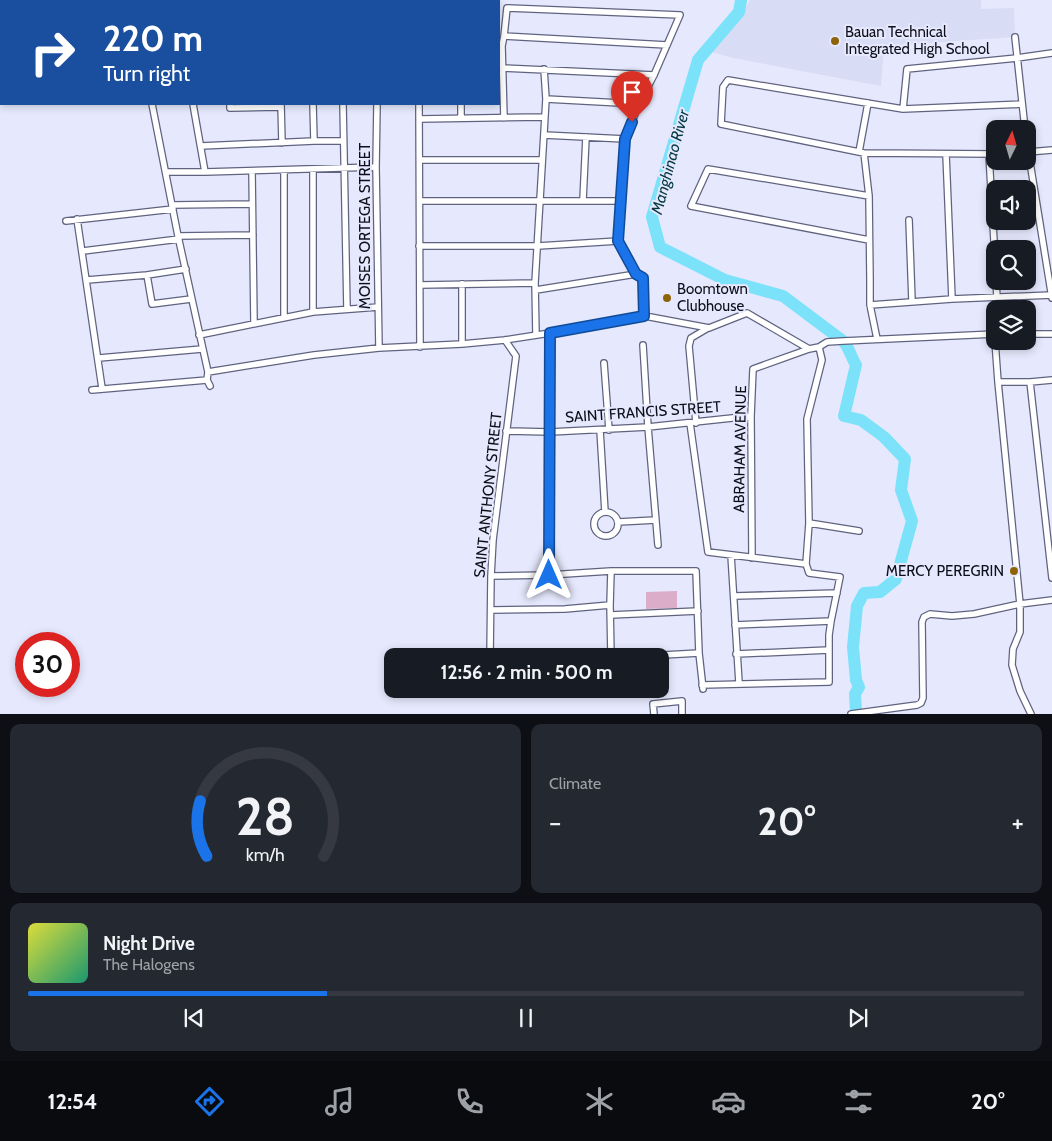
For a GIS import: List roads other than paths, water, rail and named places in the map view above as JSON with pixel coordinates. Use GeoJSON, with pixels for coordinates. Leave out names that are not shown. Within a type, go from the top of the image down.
{"type":"FeatureCollection","features":[{"type":"Feature","properties":{"kind":"street"},"geometry":{"type":"LineString","coordinates":[[504,118],[500,46],[504,36],[507,8],[680,16],[639,104],[625,139],[618,241],[636,274],[643,278],[644,316]]}},
{"type":"Feature","properties":{"kind":"street"},"geometry":{"type":"LineString","coordinates":[[504,36],[667,45]]}},
{"type":"Feature","properties":{"kind":"street"},"geometry":{"type":"LineString","coordinates":[[1015,37],[1024,120]]}},
{"type":"Feature","properties":{"kind":"street"},"geometry":{"type":"LineString","coordinates":[[904,110],[907,69],[1052,53]]}},
{"type":"Feature","properties":{"kind":"street"},"geometry":{"type":"LineString","coordinates":[[502,68],[654,75]]}},
{"type":"Feature","properties":{"kind":"street"},"geometry":{"type":"LineString","coordinates":[[536,335],[536,287],[546,100],[544,69]]}},
{"type":"Feature","properties":{"kind":"street"},"geometry":{"type":"LineString","coordinates":[[986,154],[861,152],[721,124],[723,87],[728,80],[904,110],[1022,104]]}},
{"type":"Feature","properties":{"kind":"street"},"geometry":{"type":"LineString","coordinates":[[546,100],[639,104]]}},
{"type":"Feature","properties":{"kind":"street"},"geometry":{"type":"LineString","coordinates":[[868,103],[861,152],[869,196],[870,305],[876,339]]}},
{"type":"Feature","properties":{"kind":"street"},"geometry":{"type":"LineString","coordinates":[[152,105],[208,372],[207,380],[210,386]]}},
{"type":"Feature","properties":{"kind":"street"},"geometry":{"type":"LineString","coordinates":[[193,105],[205,172]]}},
{"type":"Feature","properties":{"kind":"street"},"geometry":{"type":"LineString","coordinates":[[230,105],[230,108],[281,106],[282,143]]}},
{"type":"Feature","properties":{"kind":"street"},"geometry":{"type":"LineString","coordinates":[[313,105],[314,141]]}},
{"type":"Feature","properties":{"kind":"street"},"geometry":{"type":"LineString","coordinates":[[343,105],[347,309]]}},
{"type":"Feature","properties":{"kind":"street","name":"MOISES ORTEGA STREET"},"geometry":{"type":"LineString","coordinates":[[377,105],[379,348]]}},
{"type":"Feature","properties":{"kind":"street"},"geometry":{"type":"LineString","coordinates":[[419,105],[420,346]]}},
{"type":"Feature","properties":{"kind":"street"},"geometry":{"type":"LineString","coordinates":[[461,105],[461,118]]}},
{"type":"Feature","properties":{"kind":"street"},"geometry":{"type":"LineString","coordinates":[[419,119],[544,117]]}},
{"type":"Feature","properties":{"kind":"street"},"geometry":{"type":"LineString","coordinates":[[544,134],[625,139]]}},
{"type":"Feature","properties":{"kind":"street"},"geometry":{"type":"LineString","coordinates":[[583,200],[586,137]]}},
{"type":"Feature","properties":{"kind":"street"},"geometry":{"type":"LineString","coordinates":[[201,146],[343,141]]}},
{"type":"Feature","properties":{"kind":"street"},"geometry":{"type":"LineString","coordinates":[[1036,151],[1052,150]]}},
{"type":"Feature","properties":{"kind":"street"},"geometry":{"type":"LineString","coordinates":[[946,154],[952,299]]}},
{"type":"Feature","properties":{"kind":"street"},"geometry":{"type":"LineString","coordinates":[[420,160],[542,160]]}},
{"type":"Feature","properties":{"kind":"street"},"geometry":{"type":"LineString","coordinates":[[166,172],[376,167]]}},
{"type":"Feature","properties":{"kind":"street"},"geometry":{"type":"LineString","coordinates":[[869,196],[708,169],[691,206],[869,240]]}},
{"type":"Feature","properties":{"kind":"street"},"geometry":{"type":"LineString","coordinates":[[284,170],[284,318]]}},
{"type":"Feature","properties":{"kind":"street"},"geometry":{"type":"LineString","coordinates":[[313,170],[313,312]]}},
{"type":"Feature","properties":{"kind":"street"},"geometry":{"type":"LineString","coordinates":[[992,170],[994,240]]}},
{"type":"Feature","properties":{"kind":"street"},"geometry":{"type":"LineString","coordinates":[[870,305],[952,299],[1052,297],[1031,170]]}},
{"type":"Feature","properties":{"kind":"street"},"geometry":{"type":"LineString","coordinates":[[252,171],[254,323]]}},
{"type":"Feature","properties":{"kind":"street"},"geometry":{"type":"LineString","coordinates":[[420,201],[621,201]]}},
{"type":"Feature","properties":{"kind":"street"},"geometry":{"type":"LineString","coordinates":[[66,221],[173,207],[252,204]]}},
{"type":"Feature","properties":{"kind":"street"},"geometry":{"type":"LineString","coordinates":[[77,219],[102,388]]}},
{"type":"Feature","properties":{"kind":"street"},"geometry":{"type":"LineString","coordinates":[[909,220],[912,301]]}},
{"type":"Feature","properties":{"kind":"street"},"geometry":{"type":"LineString","coordinates":[[83,251],[179,238],[253,235]]}},
{"type":"Feature","properties":{"kind":"street"},"geometry":{"type":"LineString","coordinates":[[419,246],[538,246],[618,241]]}},
{"type":"Feature","properties":{"kind":"street"},"geometry":{"type":"LineString","coordinates":[[87,280],[147,275],[186,269]]}},
{"type":"Feature","properties":{"kind":"street"},"geometry":{"type":"LineString","coordinates":[[420,285],[462,284],[536,287],[636,274]]}},
{"type":"Feature","properties":{"kind":"street"},"geometry":{"type":"LineString","coordinates":[[147,275],[152,304],[192,299]]}},
{"type":"Feature","properties":{"kind":"street"},"geometry":{"type":"LineString","coordinates":[[462,284],[462,344]]}},
{"type":"Feature","properties":{"kind":"street"},"geometry":{"type":"LineString","coordinates":[[997,290],[997,298]]}},
{"type":"Feature","properties":{"kind":"street"},"geometry":{"type":"LineString","coordinates":[[199,335],[313,312],[378,307]]}},
{"type":"Feature","properties":{"kind":"street"},"geometry":{"type":"LineString","coordinates":[[806,564],[708,552],[693,423],[689,346],[691,338],[709,328],[747,313],[809,349],[819,347],[827,342],[986,335]]}},
{"type":"Feature","properties":{"kind":"street"},"geometry":{"type":"LineString","coordinates":[[208,372],[314,355],[379,348],[505,340],[644,316],[709,328]]}},
{"type":"Feature","properties":{"kind":"street"},"geometry":{"type":"LineString","coordinates":[[549,575],[550,333]]}},
{"type":"Feature","properties":{"kind":"street"},"geometry":{"type":"LineString","coordinates":[[1036,334],[1052,334]]}},
{"type":"Feature","properties":{"kind":"street","name":"SAINT ANTHONY STREET"},"geometry":{"type":"LineString","coordinates":[[490,648],[493,540],[516,356],[505,340]]}},
{"type":"Feature","properties":{"kind":"street"},"geometry":{"type":"LineString","coordinates":[[643,346],[658,545]]}},
{"type":"Feature","properties":{"kind":"street"},"geometry":{"type":"LineString","coordinates":[[491,576],[611,571],[696,571],[702,687],[739,684],[830,682],[829,635],[840,577],[809,573],[806,564],[809,523],[807,419],[822,360],[819,347]]}},
{"type":"Feature","properties":{"kind":"street"},"geometry":{"type":"LineString","coordinates":[[98,358],[202,349]]}},
{"type":"Feature","properties":{"kind":"street","name":"ABRAHAM AVENUE"},"geometry":{"type":"LineString","coordinates":[[752,558],[751,416],[753,369],[809,349]]}},
{"type":"Feature","properties":{"kind":"street"},"geometry":{"type":"LineString","coordinates":[[996,350],[1020,604],[1020,632],[1013,649],[1012,665],[1020,691],[1031,714]]}},
{"type":"Feature","properties":{"kind":"street"},"geometry":{"type":"LineString","coordinates":[[604,363],[608,430]]}},
{"type":"Feature","properties":{"kind":"street"},"geometry":{"type":"LineString","coordinates":[[92,390],[207,380]]}},
{"type":"Feature","properties":{"kind":"street"},"geometry":{"type":"LineString","coordinates":[[998,382],[1052,380]]}},
{"type":"Feature","properties":{"kind":"street"},"geometry":{"type":"LineString","coordinates":[[1030,382],[1052,578]]}},
{"type":"Feature","properties":{"kind":"street","name":"SAINT FRANCIS STREET"},"geometry":{"type":"LineString","coordinates":[[506,431],[608,430],[751,416]]}},
{"type":"Feature","properties":{"kind":"street"},"geometry":{"type":"LineString","coordinates":[[600,430],[605,512]]}},
{"type":"Feature","properties":{"kind":"street"},"geometry":{"type":"LineString","coordinates":[[605,512],[610,512],[614,515],[618,522],[617,528],[611,534],[606,535],[598,532],[594,524],[597,516],[605,512]]}},
{"type":"Feature","properties":{"kind":"street"},"geometry":{"type":"LineString","coordinates":[[618,522],[656,520]]}},
{"type":"Feature","properties":{"kind":"street"},"geometry":{"type":"LineString","coordinates":[[809,523],[859,531]]}},
{"type":"Feature","properties":{"kind":"street"},"geometry":{"type":"LineString","coordinates":[[730,555],[739,684]]}},
{"type":"Feature","properties":{"kind":"street"},"geometry":{"type":"LineString","coordinates":[[611,571],[612,648]]}},
{"type":"Feature","properties":{"kind":"street"},"geometry":{"type":"LineString","coordinates":[[734,596],[837,593]]}},
{"type":"Feature","properties":{"kind":"street"},"geometry":{"type":"LineString","coordinates":[[851,713],[922,703],[922,622],[924,617],[930,614],[952,616],[974,614],[1020,604],[1052,600]]}},
{"type":"Feature","properties":{"kind":"street"},"geometry":{"type":"LineString","coordinates":[[491,610],[565,609],[610,605]]}},
{"type":"Feature","properties":{"kind":"street"},"geometry":{"type":"LineString","coordinates":[[610,615],[698,611]]}},
{"type":"Feature","properties":{"kind":"street"},"geometry":{"type":"LineString","coordinates":[[735,625],[831,621]]}},
{"type":"Feature","properties":{"kind":"street"},"geometry":{"type":"LineString","coordinates":[[736,654],[829,650]]}},
{"type":"Feature","properties":{"kind":"street"},"geometry":{"type":"LineString","coordinates":[[669,655],[699,653]]}},
{"type":"Feature","properties":{"kind":"street"},"geometry":{"type":"LineString","coordinates":[[654,714],[653,704],[682,701],[682,714]]}},
{"type":"Feature","properties":{"kind":"waterway","name":"Manghinao River"},"geometry":{"type":"LineString","coordinates":[[741,0],[739,12],[698,60],[652,217],[660,247],[725,280],[783,296],[843,341],[856,365],[844,416],[861,420],[884,437],[905,459],[901,490],[912,521],[896,579],[880,592],[864,593],[857,606],[853,647],[856,680],[859,687],[855,694],[856,711],[858,714]]}},
{"type":"Feature","properties":{"kind":"place","name":"Bauan Technical Integrated High School"},"geometry":{"type":"Point","coordinates":[835,41]}},
{"type":"Feature","properties":{"kind":"place","name":"Boomtown Clubhouse"},"geometry":{"type":"Point","coordinates":[667,298]}},
{"type":"Feature","properties":{"kind":"place","name":"MERCY PEREGRIN"},"geometry":{"type":"Point","coordinates":[1014,571]}}]}
